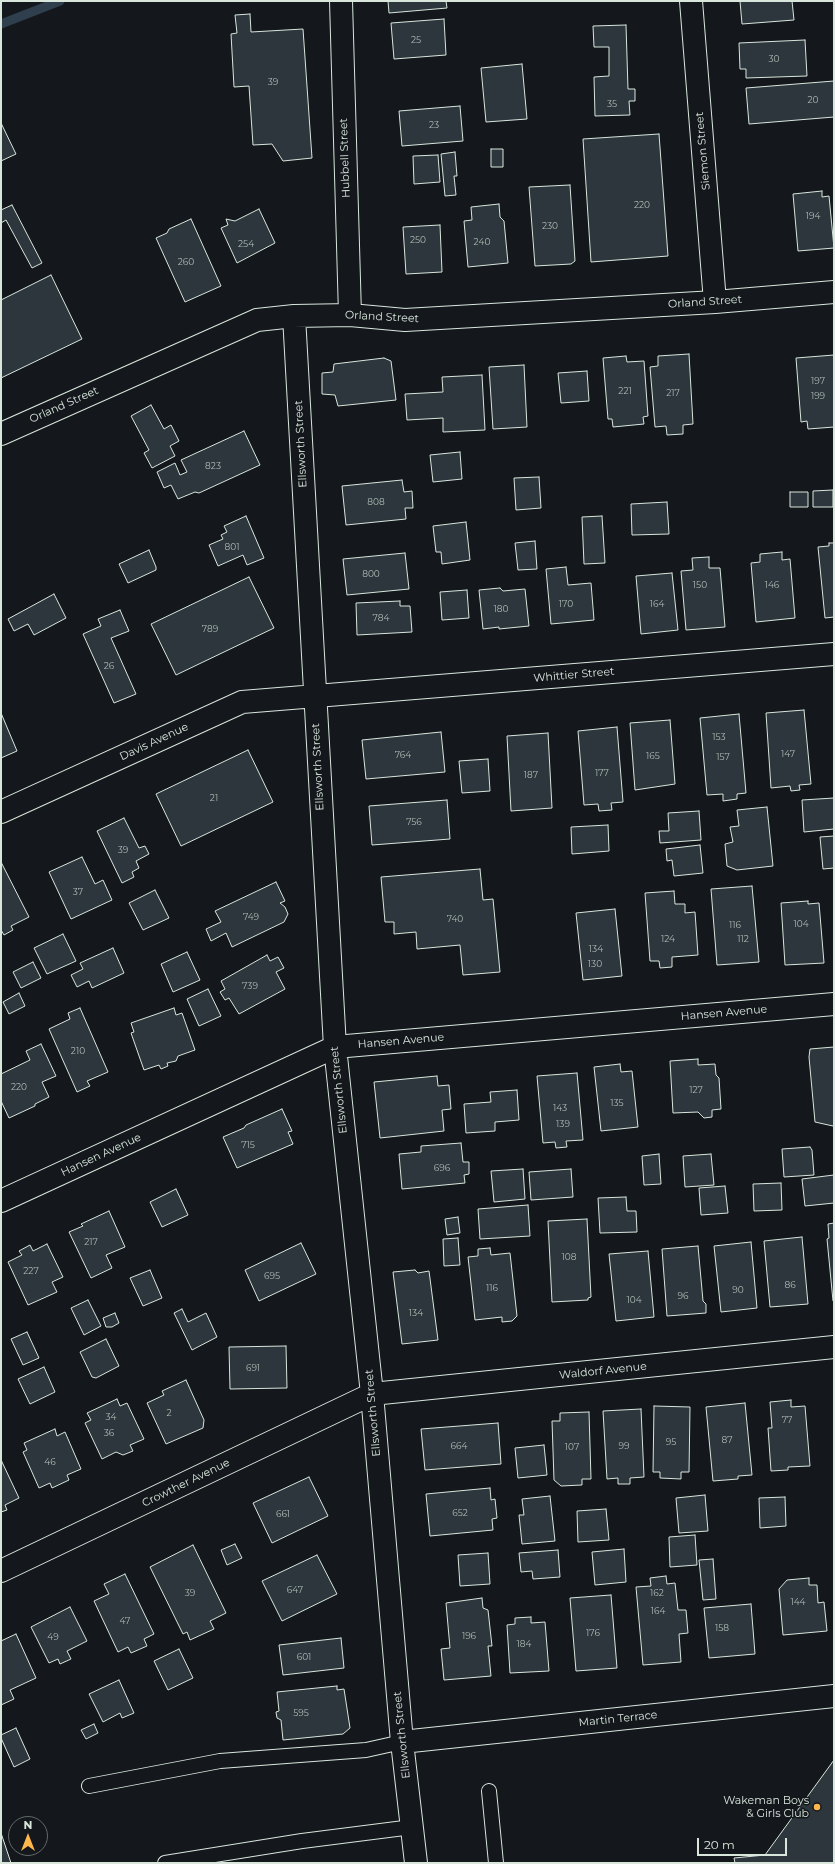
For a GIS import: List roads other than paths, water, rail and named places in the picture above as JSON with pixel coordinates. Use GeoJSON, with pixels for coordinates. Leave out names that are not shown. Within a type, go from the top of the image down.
{"type":"FeatureCollection","features":[{"type":"Feature","properties":{"kind":"street","name":"Hubbell Street"},"geometry":{"type":"LineString","coordinates":[[341,1],[350,315]]}},
{"type":"Feature","properties":{"kind":"street","name":"Siemon Street"},"geometry":{"type":"LineString","coordinates":[[691,1],[715,302]]}},
{"type":"Feature","properties":{"kind":"street","name":"Orland Street"},"geometry":{"type":"LineString","coordinates":[[1,434],[257,320],[294,316],[350,315],[405,320],[715,302],[834,292]]}},
{"type":"Feature","properties":{"kind":"street","name":"Ellsworth Street"},"geometry":{"type":"LineString","coordinates":[[294,316],[314,697],[335,1047],[372,1394],[402,1742],[416,1863]]}},
{"type":"Feature","properties":{"kind":"street","name":"Whittier Street"},"geometry":{"type":"LineString","coordinates":[[314,697],[834,654]]}},
{"type":"Feature","properties":{"kind":"street","name":"Davis Avenue"},"geometry":{"type":"LineString","coordinates":[[1,812],[242,702],[314,697]]}},
{"type":"Feature","properties":{"kind":"street","name":"Hansen Avenue"},"geometry":{"type":"LineString","coordinates":[[1,1201],[335,1047],[834,1004]]}},
{"type":"Feature","properties":{"kind":"street","name":"Waldorf Avenue"},"geometry":{"type":"LineString","coordinates":[[372,1394],[834,1347]]}},
{"type":"Feature","properties":{"kind":"street","name":"Crowther Avenue"},"geometry":{"type":"LineString","coordinates":[[1,1572],[372,1394]]}},
{"type":"Feature","properties":{"kind":"street","name":"Martin Terrace"},"geometry":{"type":"LineString","coordinates":[[402,1742],[834,1696]]}},
{"type":"Feature","properties":{"kind":"lane"},"geometry":{"type":"LineString","coordinates":[[89,1786],[220,1760],[366,1750],[402,1742]]}},
{"type":"Feature","properties":{"kind":"lane"},"geometry":{"type":"LineString","coordinates":[[489,1791],[496,1863]]}},
{"type":"Feature","properties":{"kind":"lane"},"geometry":{"type":"LineString","coordinates":[[165,1863],[302,1841],[412,1827]]}},
{"type":"Feature","properties":{"kind":"waterway"},"geometry":{"type":"LineString","coordinates":[[1,24],[60,1]]}},
{"type":"Feature","properties":{"kind":"place","name":"Wakeman Boys & Girls Club"},"geometry":{"type":"Point","coordinates":[817,1807]}}]}
